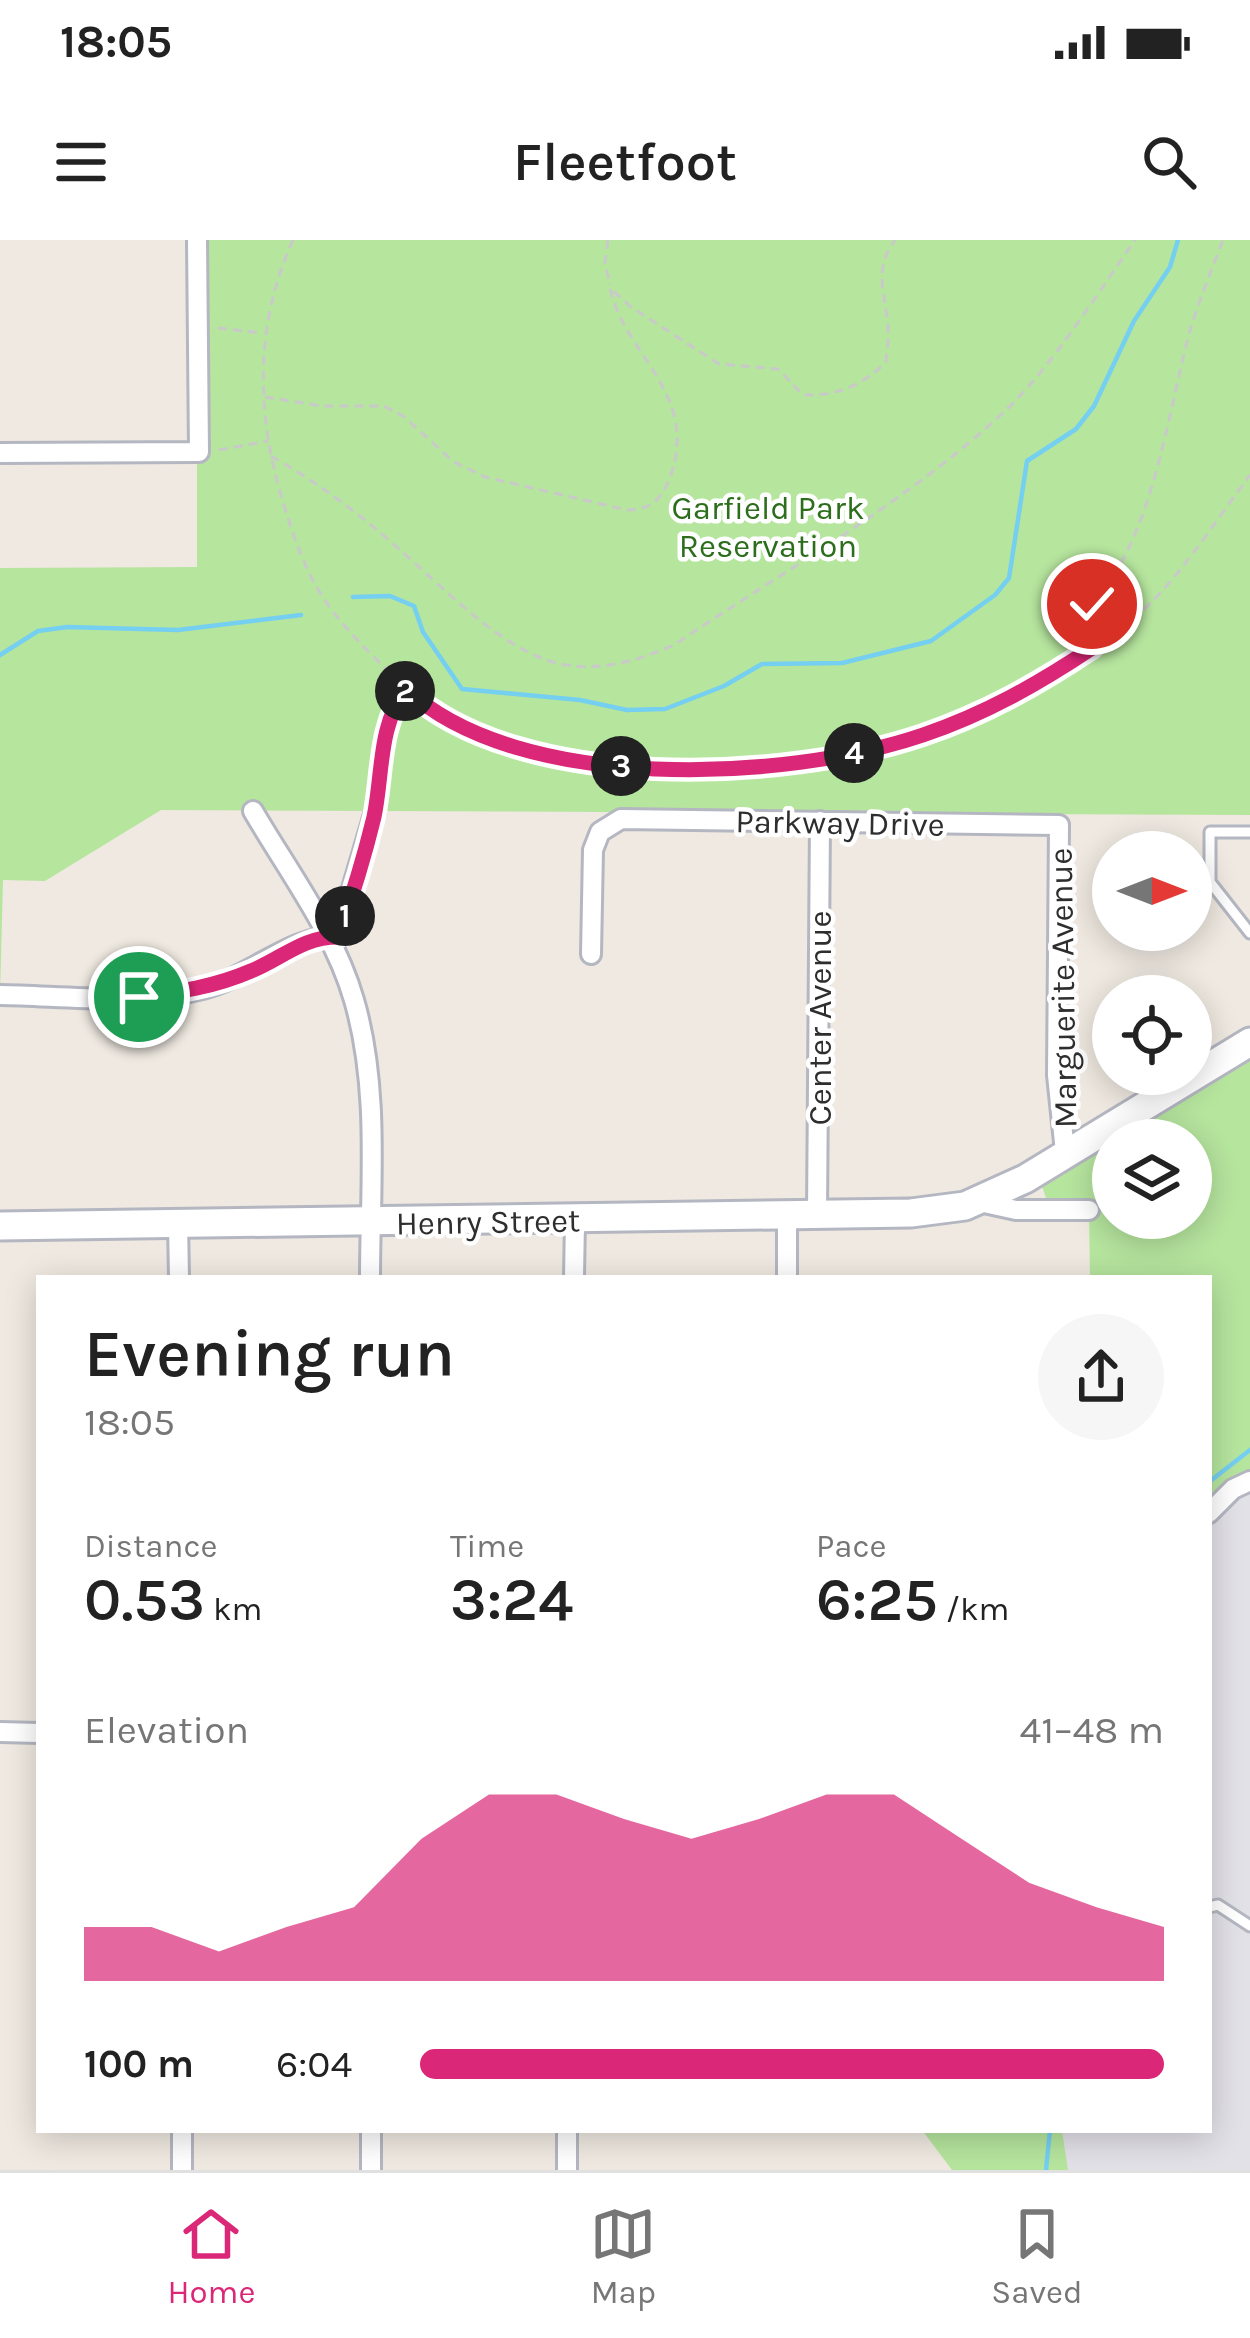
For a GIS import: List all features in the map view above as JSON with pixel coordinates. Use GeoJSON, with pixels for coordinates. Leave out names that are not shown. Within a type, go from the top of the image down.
{"type":"FeatureCollection","features":[{"type":"Feature","properties":{"kind":"street"},"geometry":{"type":"LineString","coordinates":[[0,453],[199,452],[197,240]]}},
{"type":"Feature","properties":{"kind":"street"},"geometry":{"type":"LineString","coordinates":[[254,811],[326,937],[353,997],[370,1073],[370,1275]]}},
{"type":"Feature","properties":{"kind":"street"},"geometry":{"type":"LineString","coordinates":[[0,995],[139,997],[201,990],[256,969],[313,936],[338,937],[375,812]]}},
{"type":"Feature","properties":{"kind":"street","name":"Parkway Drive"},"geometry":{"type":"LineString","coordinates":[[591,954],[593,850],[600,832],[621,819],[1059,825]]}},
{"type":"Feature","properties":{"kind":"street","name":"Center Avenue"},"geometry":{"type":"LineString","coordinates":[[817,1214],[820,821]]}},
{"type":"Feature","properties":{"kind":"street","name":"Marguerite Avenue"},"geometry":{"type":"LineString","coordinates":[[1059,825],[1058,1076],[1065,1152]]}},
{"type":"Feature","properties":{"kind":"street","name":"Henry Street"},"geometry":{"type":"LineString","coordinates":[[0,1226],[911,1213],[975,1201],[1037,1171],[1250,1042]]}},
{"type":"Feature","properties":{"kind":"street"},"geometry":{"type":"LineString","coordinates":[[1037,1171],[1050,1210]]}},
{"type":"Feature","properties":{"kind":"street","name":"Henry Street"},"geometry":{"type":"LineString","coordinates":[[975,1201],[1016,1210],[1089,1210]]}},
{"type":"Feature","properties":{"kind":"street"},"geometry":{"type":"LineString","coordinates":[[787,1214],[788,1275]]}},
{"type":"Feature","properties":{"kind":"street"},"geometry":{"type":"LineString","coordinates":[[574,1275],[575,1219]]}},
{"type":"Feature","properties":{"kind":"street"},"geometry":{"type":"LineString","coordinates":[[178,1223],[178,1275]]}},
{"type":"Feature","properties":{"kind":"street"},"geometry":{"type":"LineString","coordinates":[[1212,1510],[1250,1480]]}},
{"type":"Feature","properties":{"kind":"street"},"geometry":{"type":"LineString","coordinates":[[0,1732],[36,1733]]}},
{"type":"Feature","properties":{"kind":"street"},"geometry":{"type":"LineString","coordinates":[[182,2133],[182,2170]]}},
{"type":"Feature","properties":{"kind":"street"},"geometry":{"type":"LineString","coordinates":[[371,2133],[371,2170]]}},
{"type":"Feature","properties":{"kind":"street"},"geometry":{"type":"LineString","coordinates":[[567,2133],[567,2170]]}},
{"type":"Feature","properties":{"kind":"lane"},"geometry":{"type":"LineString","coordinates":[[1250,832],[1210,832],[1210,882],[1250,933]]}},
{"type":"Feature","properties":{"kind":"lane"},"geometry":{"type":"LineString","coordinates":[[1212,1906],[1218,1905],[1250,1926]]}},
{"type":"Feature","properties":{"kind":"path"},"geometry":{"type":"LineString","coordinates":[[293,240],[274,282],[264,333],[270,456],[301,562],[332,616],[406,689],[432,713],[486,740],[586,764],[754,767],[838,757],[919,737],[993,709],[1131,622],[1188,558],[1250,475]]}},
{"type":"Feature","properties":{"kind":"path"},"geometry":{"type":"LineString","coordinates":[[265,397],[322,406],[384,406],[403,416],[454,462],[484,477],[627,511],[644,509],[662,498],[674,468],[675,426],[660,374],[616,314],[605,262],[608,240]]}},
{"type":"Feature","properties":{"kind":"path"},"geometry":{"type":"LineString","coordinates":[[610,288],[719,364],[778,369],[803,395],[829,396],[868,380],[886,362],[888,325],[879,286],[885,253],[896,240]]}},
{"type":"Feature","properties":{"kind":"path"},"geometry":{"type":"LineString","coordinates":[[270,456],[320,484],[436,584],[524,650],[567,665],[600,667],[644,658],[674,645],[909,488],[1010,407],[1135,240]]}},
{"type":"Feature","properties":{"kind":"path"},"geometry":{"type":"LineString","coordinates":[[1092,648],[1092,604],[1114,580],[1138,523],[1192,325],[1223,240]]}},
{"type":"Feature","properties":{"kind":"path"},"geometry":{"type":"LineString","coordinates":[[199,328],[264,333]]}},
{"type":"Feature","properties":{"kind":"path"},"geometry":{"type":"LineString","coordinates":[[199,452],[268,441]]}},
{"type":"Feature","properties":{"kind":"path"},"geometry":{"type":"LineString","coordinates":[[375,812],[382,751],[397,702],[406,689]]}},
{"type":"Feature","properties":{"kind":"shaded area"},"geometry":{"type":"Polygon","coordinates":[[[1250,1481],[1250,2170],[1068,2170],[1062,2133],[1212,2133],[1212,1511],[1250,1481]]]}},
{"type":"Feature","properties":{"kind":"green space","name":"Garfield Park Reservation"},"geometry":{"type":"Polygon","coordinates":[[[197,240],[1250,240],[1250,815],[161,810],[45,881],[3,880],[0,995],[0,568],[197,567],[197,240]]]}},
{"type":"Feature","properties":{"kind":"green space"},"geometry":{"type":"Polygon","coordinates":[[[1250,1042],[1250,1481],[1212,1511],[1212,1275],[1090,1275],[1089,1210],[1050,1210],[1037,1171],[1092,1138],[1092,1239],[1212,1239],[1212,1119],[1123,1119],[1162,1095],[1212,1095],[1212,1065],[1250,1042]]]}},
{"type":"Feature","properties":{"kind":"green space"},"geometry":{"type":"Polygon","coordinates":[[[924,2133],[1062,2133],[1068,2170],[952,2170],[924,2133]]]}},
{"type":"Feature","properties":{"kind":"waterway"},"geometry":{"type":"LineString","coordinates":[[353,597],[390,596],[414,606],[423,632],[462,689],[580,700],[627,710],[665,709],[724,686],[762,664],[842,663],[931,641],[995,595],[1009,578],[1027,461],[1076,429],[1094,406],[1134,321],[1170,267],[1178,240]]}},
{"type":"Feature","properties":{"kind":"waterway"},"geometry":{"type":"LineString","coordinates":[[0,655],[38,631],[67,627],[178,630],[301,615]]}},
{"type":"Feature","properties":{"kind":"waterway"},"geometry":{"type":"LineString","coordinates":[[1212,1480],[1250,1450]]}},
{"type":"Feature","properties":{"kind":"waterway"},"geometry":{"type":"LineString","coordinates":[[1046,2170],[1050,2133]]}},
{"type":"Feature","properties":{"kind":"route"},"geometry":{"type":"LineString","coordinates":[[139,997],[201,990],[256,969],[313,936],[338,937],[375,812],[382,751],[397,702],[406,689],[432,713],[486,740],[586,764],[754,767],[838,757],[919,737],[993,709],[1040,683],[1092,648],[1092,604]]}}]}
